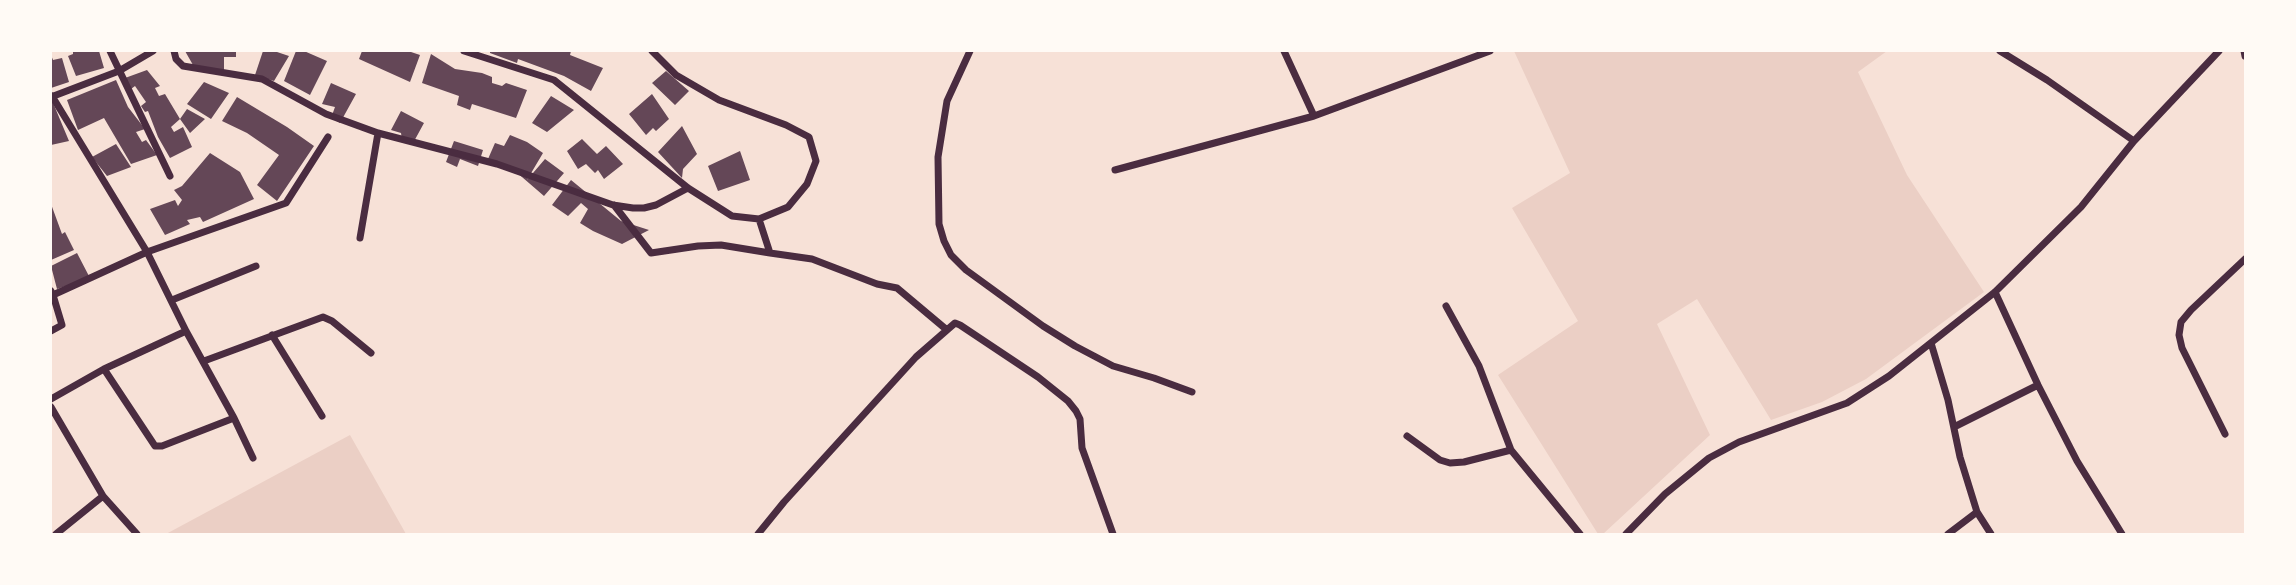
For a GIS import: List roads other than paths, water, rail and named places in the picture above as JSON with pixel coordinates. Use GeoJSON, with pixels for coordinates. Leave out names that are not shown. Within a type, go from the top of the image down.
{"type":"FeatureCollection","features":[{"type":"Feature","properties":{"kind":"street"},"geometry":{"type":"LineString","coordinates":[[110,51],[170,176]]}},
{"type":"Feature","properties":{"kind":"street"},"geometry":{"type":"LineString","coordinates":[[153,51],[119,71],[51,96],[147,252],[253,458]]}},
{"type":"Feature","properties":{"kind":"street"},"geometry":{"type":"LineString","coordinates":[[174,51],[176,59],[183,66],[262,79],[326,114],[378,133],[497,164],[613,205],[644,208],[656,205],[688,188]]}},
{"type":"Feature","properties":{"kind":"street"},"geometry":{"type":"LineString","coordinates":[[464,51],[554,80],[688,188],[732,216],[759,219],[788,207],[807,184],[816,160],[809,137],[708,94],[676,75],[652,51]]}},
{"type":"Feature","properties":{"kind":"street"},"geometry":{"type":"LineString","coordinates":[[970,51],[947,101],[938,157],[939,223],[951,255],[966,270],[1074,346],[1113,366],[1192,392]]}},
{"type":"Feature","properties":{"kind":"street"},"geometry":{"type":"LineString","coordinates":[[1284,51],[1314,116]]}},
{"type":"Feature","properties":{"kind":"street"},"geometry":{"type":"LineString","coordinates":[[1115,170],[1314,116],[1490,51]]}},
{"type":"Feature","properties":{"kind":"street"},"geometry":{"type":"LineString","coordinates":[[2000,51],[2047,80],[2134,141]]}},
{"type":"Feature","properties":{"kind":"street"},"geometry":{"type":"LineString","coordinates":[[1626,534],[1665,494],[1709,458],[1739,443],[1847,403],[1889,376],[1995,292],[2081,207],[2134,141],[2218,51]]}},
{"type":"Feature","properties":{"kind":"street"},"geometry":{"type":"LineString","coordinates":[[2244,51],[2245,56]]}},
{"type":"Feature","properties":{"kind":"street"},"geometry":{"type":"LineString","coordinates":[[360,238],[378,133]]}},
{"type":"Feature","properties":{"kind":"street"},"geometry":{"type":"LineString","coordinates":[[51,331],[62,325],[52,293],[147,252],[286,203],[328,137]]}},
{"type":"Feature","properties":{"kind":"street"},"geometry":{"type":"LineString","coordinates":[[613,205],[651,253],[721,245],[812,259],[877,284],[897,288],[947,330]]}},
{"type":"Feature","properties":{"kind":"street"},"geometry":{"type":"LineString","coordinates":[[759,219],[770,253]]}},
{"type":"Feature","properties":{"kind":"street"},"geometry":{"type":"LineString","coordinates":[[2225,434],[2182,348],[2179,335],[2181,322],[2191,310],[2245,259]]}},
{"type":"Feature","properties":{"kind":"street"},"geometry":{"type":"LineString","coordinates":[[172,300],[256,266]]}},
{"type":"Feature","properties":{"kind":"street"},"geometry":{"type":"LineString","coordinates":[[1995,292],[2038,386],[2077,461],[2122,534]]}},
{"type":"Feature","properties":{"kind":"street"},"geometry":{"type":"LineString","coordinates":[[1446,306],[1479,366],[1511,450],[1580,534]]}},
{"type":"Feature","properties":{"kind":"street"},"geometry":{"type":"LineString","coordinates":[[204,361],[323,317],[332,321],[370,353]]}},
{"type":"Feature","properties":{"kind":"street"},"geometry":{"type":"LineString","coordinates":[[758,534],[916,357],[955,323],[1038,377],[1068,401],[1080,419],[1082,448],[1113,534]]}},
{"type":"Feature","properties":{"kind":"street"},"geometry":{"type":"LineString","coordinates":[[51,399],[104,369],[187,331]]}},
{"type":"Feature","properties":{"kind":"street"},"geometry":{"type":"LineString","coordinates":[[272,335],[322,416]]}},
{"type":"Feature","properties":{"kind":"street"},"geometry":{"type":"LineString","coordinates":[[1931,343],[1977,512],[1991,534]]}},
{"type":"Feature","properties":{"kind":"street"},"geometry":{"type":"LineString","coordinates":[[104,369],[155,446],[170,443],[234,418]]}},
{"type":"Feature","properties":{"kind":"street"},"geometry":{"type":"LineString","coordinates":[[1954,427],[2038,386]]}},
{"type":"Feature","properties":{"kind":"street"},"geometry":{"type":"LineString","coordinates":[[51,407],[103,496],[137,534]]}},
{"type":"Feature","properties":{"kind":"street"},"geometry":{"type":"LineString","coordinates":[[51,432],[61,428]]}},
{"type":"Feature","properties":{"kind":"street"},"geometry":{"type":"LineString","coordinates":[[1407,436],[1440,460],[1450,463],[1511,450]]}},
{"type":"Feature","properties":{"kind":"street"},"geometry":{"type":"LineString","coordinates":[[56,534],[103,496]]}},
{"type":"Feature","properties":{"kind":"street"},"geometry":{"type":"LineString","coordinates":[[1948,534],[1977,512]]}}]}
